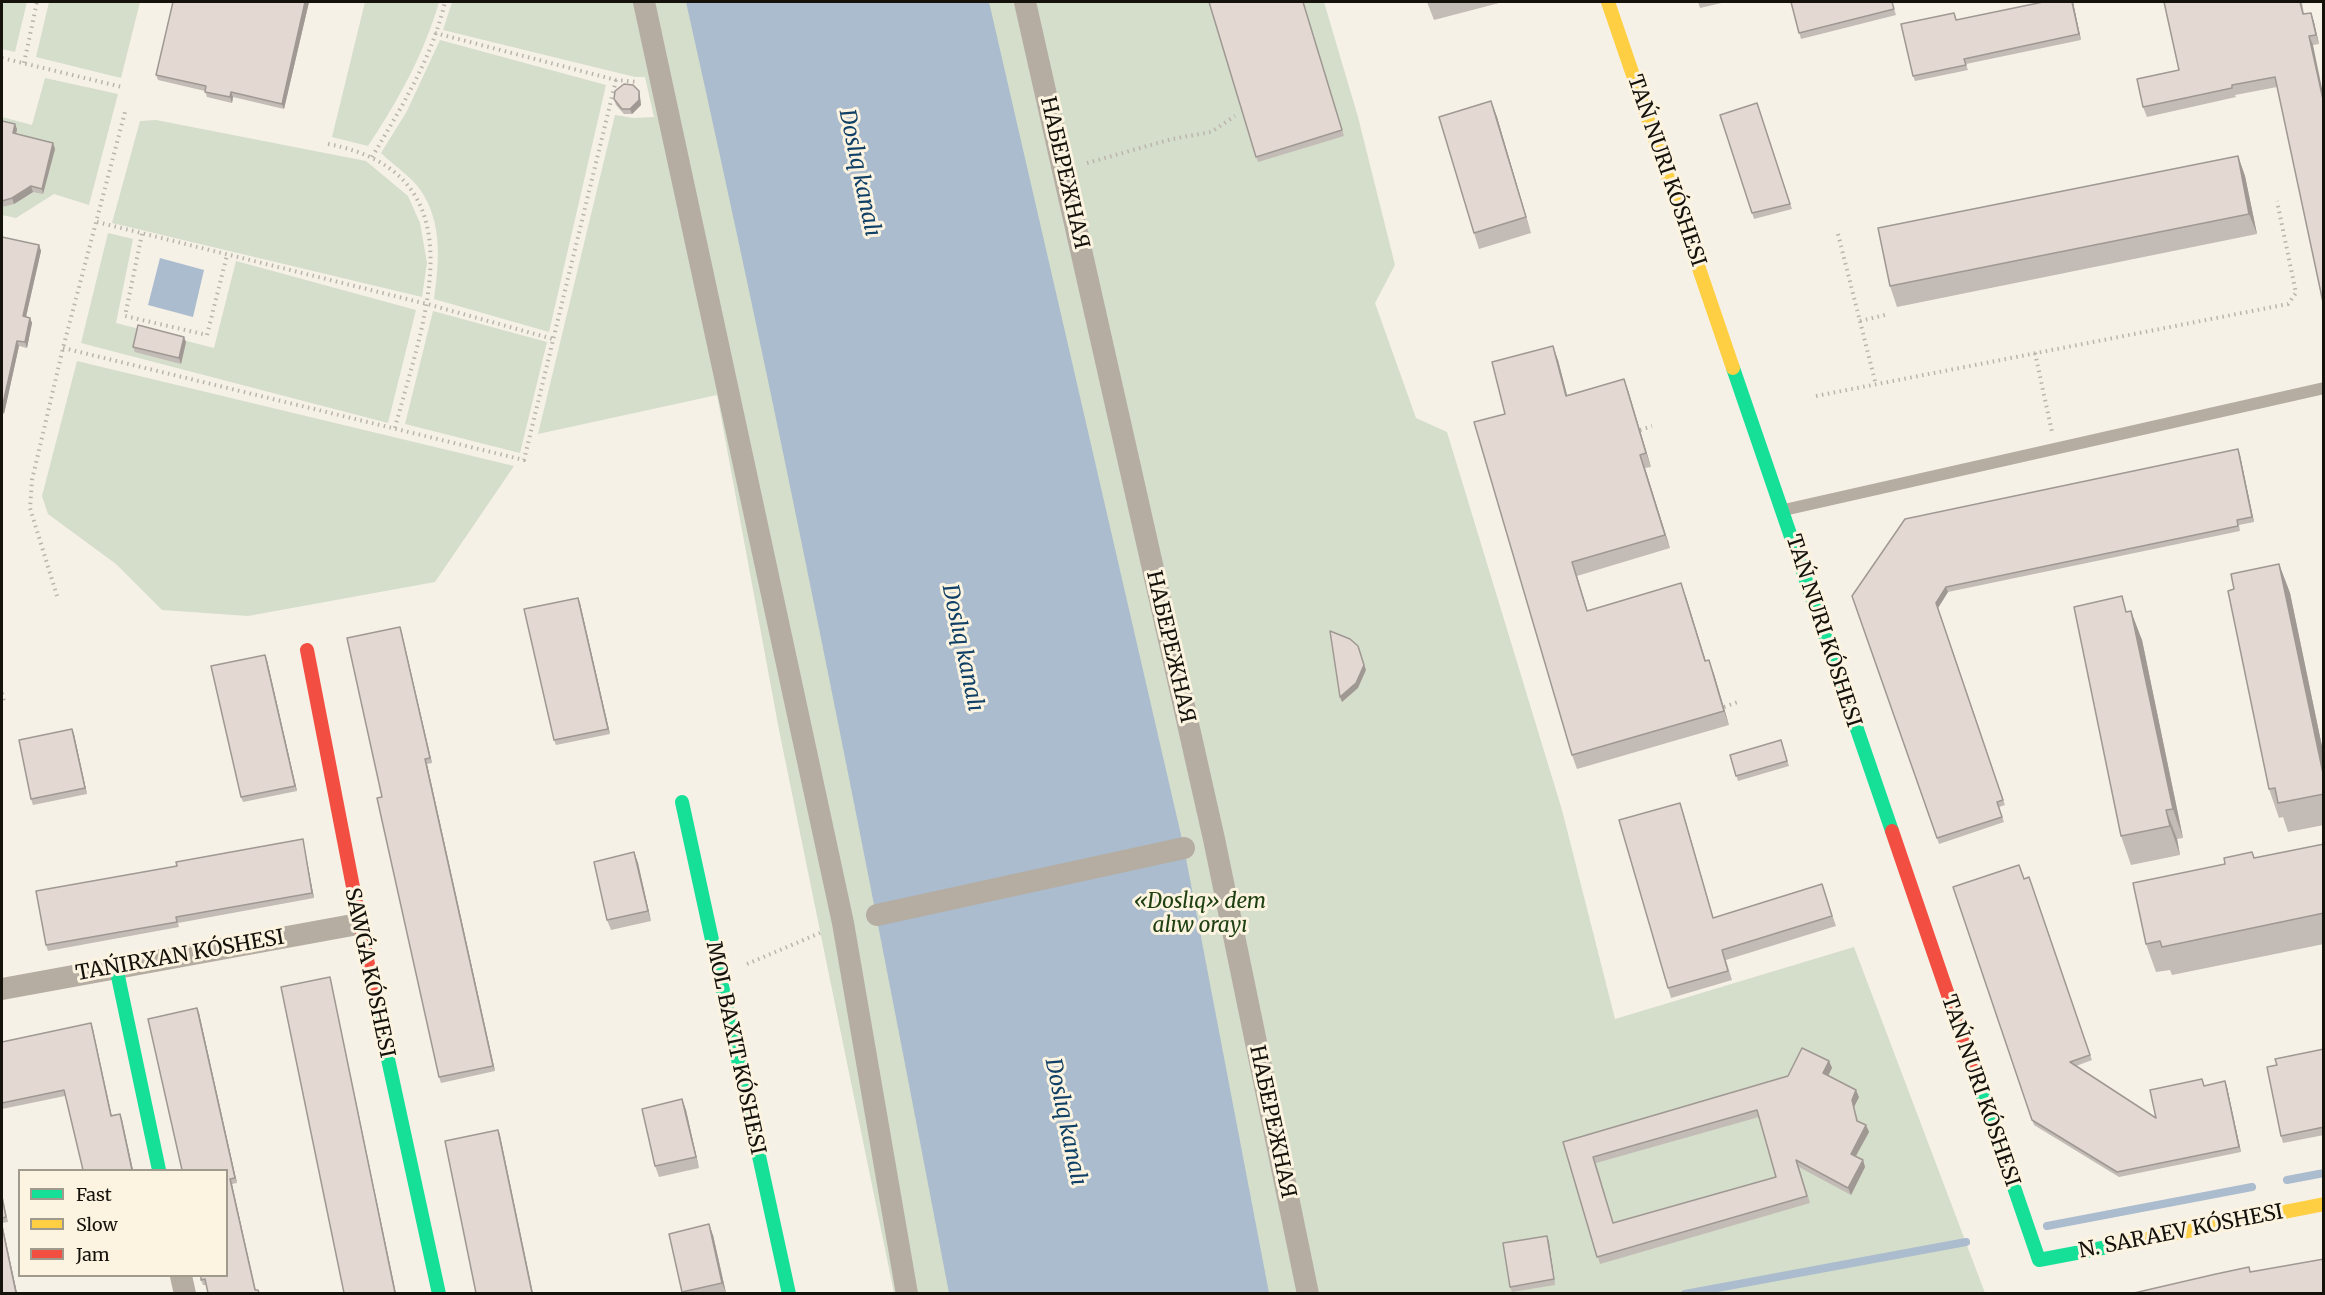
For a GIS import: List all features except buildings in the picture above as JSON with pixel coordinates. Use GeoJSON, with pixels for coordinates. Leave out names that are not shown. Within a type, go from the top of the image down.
{"type":"FeatureCollection","features":[{"type":"Feature","properties":{"kind":"street"},"geometry":{"type":"LineString","coordinates":[[644,2],[843,922],[907,1293]]}},
{"type":"Feature","properties":{"kind":"street","name":"НАБЕРЕЖНАЯ"},"geometry":{"type":"LineString","coordinates":[[1025,2],[1214,839],[1308,1293]]}},
{"type":"Feature","properties":{"kind":"street"},"geometry":{"type":"LineString","coordinates":[[1608,2],[1784,510]]}},
{"type":"Feature","properties":{"kind":"street","name":"N. SARAEV KÓSHESI"},"geometry":{"type":"LineString","coordinates":[[1784,510],[1849,710],[2039,1260],[2324,1204]]}},
{"type":"Feature","properties":{"kind":"street","name":"SAWǴA KÓSHESI"},"geometry":{"type":"LineString","coordinates":[[307,650],[358,924],[439,1293]]}},
{"type":"Feature","properties":{"kind":"street"},"geometry":{"type":"LineString","coordinates":[[682,802],[789,1293]]}},
{"type":"Feature","properties":{"kind":"street"},"geometry":{"type":"LineString","coordinates":[[878,915],[1184,848]]}},
{"type":"Feature","properties":{"kind":"street","name":"TAŃIRXAN KÓSHESI"},"geometry":{"type":"LineString","coordinates":[[2,989],[358,924]]}},
{"type":"Feature","properties":{"kind":"street"},"geometry":{"type":"LineString","coordinates":[[116,967],[159,1169]]}},
{"type":"Feature","properties":{"kind":"street"},"geometry":{"type":"LineString","coordinates":[[181,1277],[185,1293]]}},
{"type":"Feature","properties":{"kind":"lane"},"geometry":{"type":"LineString","coordinates":[[1784,510],[2324,388]]}},
{"type":"Feature","properties":{"kind":"path"},"geometry":{"type":"LineString","coordinates":[[24,63],[38,2]]}},
{"type":"Feature","properties":{"kind":"path"},"geometry":{"type":"LineString","coordinates":[[372,157],[402,107],[435,33],[445,2]]}},
{"type":"Feature","properties":{"kind":"path"},"geometry":{"type":"LineString","coordinates":[[435,33],[616,80],[662,85]]}},
{"type":"Feature","properties":{"kind":"path"},"geometry":{"type":"LineString","coordinates":[[2,58],[122,87]]}},
{"type":"Feature","properties":{"kind":"path"},"geometry":{"type":"LineString","coordinates":[[63,348],[524,460],[616,80]]}},
{"type":"Feature","properties":{"kind":"path"},"geometry":{"type":"LineString","coordinates":[[57,596],[30,508],[32,480],[63,348],[125,112]]}},
{"type":"Feature","properties":{"kind":"path"},"geometry":{"type":"LineString","coordinates":[[1063,170],[1172,139],[1211,132],[1234,116]]}},
{"type":"Feature","properties":{"kind":"path"},"geometry":{"type":"LineString","coordinates":[[328,144],[372,157],[416,194],[428,223],[432,262],[427,304],[395,428]]}},
{"type":"Feature","properties":{"kind":"path"},"geometry":{"type":"LineString","coordinates":[[1816,396],[2288,304],[2296,293],[2277,201]]}},
{"type":"Feature","properties":{"kind":"path"},"geometry":{"type":"LineString","coordinates":[[97,222],[427,304],[553,339]]}},
{"type":"Feature","properties":{"kind":"path"},"geometry":{"type":"LineString","coordinates":[[142,234],[125,316],[207,335],[227,255]]}},
{"type":"Feature","properties":{"kind":"path"},"geometry":{"type":"LineString","coordinates":[[1839,234],[1876,385]]}},
{"type":"Feature","properties":{"kind":"path"},"geometry":{"type":"LineString","coordinates":[[1860,321],[1889,314]]}},
{"type":"Feature","properties":{"kind":"path"},"geometry":{"type":"LineString","coordinates":[[2035,354],[2056,449]]}},
{"type":"Feature","properties":{"kind":"path"},"geometry":{"type":"LineString","coordinates":[[1640,430],[1652,426]]}},
{"type":"Feature","properties":{"kind":"path"},"geometry":{"type":"LineString","coordinates":[[2,693],[4,702]]}},
{"type":"Feature","properties":{"kind":"path"},"geometry":{"type":"LineString","coordinates":[[1724,707],[1738,702]]}},
{"type":"Feature","properties":{"kind":"path"},"geometry":{"type":"LineString","coordinates":[[720,975],[843,922]]}},
{"type":"Feature","properties":{"kind":"green space"},"geometry":{"type":"Polygon","coordinates":[[[2,2],[27,2],[15,52],[2,49],[2,2]]]}},
{"type":"Feature","properties":{"kind":"green space"},"geometry":{"type":"Polygon","coordinates":[[[49,2],[140,2],[121,78],[36,57],[49,2]]]}},
{"type":"Feature","properties":{"kind":"green space"},"geometry":{"type":"Polygon","coordinates":[[[365,2],[439,2],[426,40],[409,77],[368,146],[332,137],[365,2]]]}},
{"type":"Feature","properties":{"kind":"green space","name":"«Doslıq» dem alıw orayı"},"geometry":{"type":"Polygon","coordinates":[[[452,2],[1324,2],[1358,117],[1395,265],[1375,303],[1416,418],[1447,432],[1562,810],[1615,1019],[1854,947],[1985,1293],[894,1293],[779,730],[717,395],[538,434],[615,115],[633,118],[654,117],[645,77],[635,77],[443,30],[452,2]]]}},
{"type":"Feature","properties":{"kind":"green space"},"geometry":{"type":"Polygon","coordinates":[[[440,40],[606,85],[549,332],[434,299],[438,244],[433,216],[417,186],[381,153],[407,111],[440,40]]]}},
{"type":"Feature","properties":{"kind":"green space"},"geometry":{"type":"Polygon","coordinates":[[[45,78],[118,94],[89,205],[54,194],[16,218],[2,215],[2,117],[32,125],[45,78]]]}},
{"type":"Feature","properties":{"kind":"green space"},"geometry":{"type":"Polygon","coordinates":[[[156,120],[366,161],[408,196],[420,223],[427,263],[422,297],[112,223],[140,121],[156,120]]]}},
{"type":"Feature","properties":{"kind":"green space"},"geometry":{"type":"Polygon","coordinates":[[[108,233],[133,239],[116,323],[214,348],[236,261],[416,310],[388,423],[81,343],[108,233]]]}},
{"type":"Feature","properties":{"kind":"green space"},"geometry":{"type":"Polygon","coordinates":[[[433,311],[547,342],[520,453],[405,424],[433,311]]]}},
{"type":"Feature","properties":{"kind":"green space"},"geometry":{"type":"Polygon","coordinates":[[[77,361],[514,466],[435,582],[248,616],[162,610],[116,564],[48,514],[42,496],[77,361]]]}},
{"type":"Feature","properties":{"kind":"water","name":"Doslıq kanalı"},"geometry":{"type":"Polygon","coordinates":[[[686,2],[989,2],[1184,848],[1269,1293],[949,1293],[823,646],[686,2]]]}},
{"type":"Feature","properties":{"kind":"water"},"geometry":{"type":"Polygon","coordinates":[[[160,258],[204,270],[193,317],[148,305],[160,258]]]}},
{"type":"Feature","properties":{"kind":"waterway"},"geometry":{"type":"LineString","coordinates":[[2287,1180],[2324,1173]]}},
{"type":"Feature","properties":{"kind":"waterway"},"geometry":{"type":"LineString","coordinates":[[2047,1226],[2252,1187]]}},
{"type":"Feature","properties":{"kind":"waterway"},"geometry":{"type":"LineString","coordinates":[[1685,1294],[1966,1242]]}},
{"type":"Feature","properties":{"kind":"traffic: fast"},"geometry":{"type":"LineString","coordinates":[[1733,368],[1892,831]]}},
{"type":"Feature","properties":{"kind":"traffic: fast"},"geometry":{"type":"LineString","coordinates":[[682,802],[789,1294]]}},
{"type":"Feature","properties":{"kind":"traffic: fast"},"geometry":{"type":"LineString","coordinates":[[116,967],[159,1169]]}},
{"type":"Feature","properties":{"kind":"traffic: fast"},"geometry":{"type":"LineString","coordinates":[[373,990],[439,1294]]}},
{"type":"Feature","properties":{"kind":"traffic: fast"},"geometry":{"type":"LineString","coordinates":[[1972,1065],[2039,1260],[2118,1245]]}},
{"type":"Feature","properties":{"kind":"traffic: slow"},"geometry":{"type":"LineString","coordinates":[[1608,2],[1733,368]]}},
{"type":"Feature","properties":{"kind":"traffic: slow"},"geometry":{"type":"LineString","coordinates":[[2118,1245],[2324,1204]]}},
{"type":"Feature","properties":{"kind":"traffic: jam"},"geometry":{"type":"LineString","coordinates":[[307,650],[373,990]]}},
{"type":"Feature","properties":{"kind":"traffic: jam"},"geometry":{"type":"LineString","coordinates":[[1892,831],[1972,1065]]}}]}
